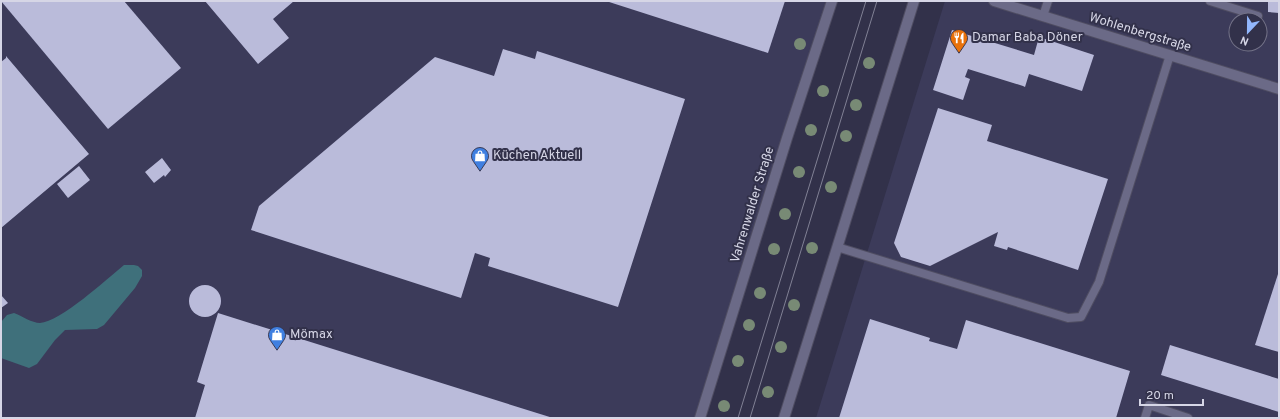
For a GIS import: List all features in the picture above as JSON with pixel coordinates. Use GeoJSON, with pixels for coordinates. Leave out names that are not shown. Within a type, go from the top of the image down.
{"type":"FeatureCollection","features":[{"type":"Feature","properties":{"kind":"main road","name":"Vahrenwalder Straße"},"geometry":{"type":"LineString","coordinates":[[700,418],[832,1]]}},
{"type":"Feature","properties":{"kind":"main road"},"geometry":{"type":"LineString","coordinates":[[784,418],[914,1]]}},
{"type":"Feature","properties":{"kind":"main road","name":"Wohlenbergstraße"},"geometry":{"type":"LineString","coordinates":[[994,1],[1279,89]]}},
{"type":"Feature","properties":{"kind":"lane"},"geometry":{"type":"LineString","coordinates":[[1042,16],[1048,1]]}},
{"type":"Feature","properties":{"kind":"lane"},"geometry":{"type":"LineString","coordinates":[[1210,1],[1245,12]]}},
{"type":"Feature","properties":{"kind":"lane"},"geometry":{"type":"LineString","coordinates":[[837,247],[1068,318],[1082,317],[1100,282],[1170,55]]}},
{"type":"Feature","properties":{"kind":"lane"},"geometry":{"type":"LineString","coordinates":[[1145,418],[1149,405],[1188,418]]}},
{"type":"Feature","properties":{"kind":"shaded area"},"geometry":{"type":"Polygon","coordinates":[[[1,1],[832,1],[700,418],[1,418],[1,1]]]}},
{"type":"Feature","properties":{"kind":"shaded area"},"geometry":{"type":"Polygon","coordinates":[[[945,1],[1279,1],[1279,418],[816,418],[945,1]]]}},
{"type":"Feature","properties":{"kind":"shaded area"},"geometry":{"type":"Polygon","coordinates":[[[124,265],[138,266],[142,270],[142,276],[135,288],[104,325],[97,329],[65,330],[55,340],[37,364],[29,368],[1,358],[1,322],[7,315],[14,313],[37,323],[49,321],[71,308],[124,265]]]}},
{"type":"Feature","properties":{"kind":"building"},"geometry":{"type":"Polygon","coordinates":[[[1,1],[124,1],[181,68],[108,129],[1,1]]]}},
{"type":"Feature","properties":{"kind":"building"},"geometry":{"type":"Polygon","coordinates":[[[205,1],[294,1],[273,19],[289,38],[258,64],[205,1]]]}},
{"type":"Feature","properties":{"kind":"building"},"geometry":{"type":"Polygon","coordinates":[[[606,1],[785,1],[768,53],[606,1]]]}},
{"type":"Feature","properties":{"kind":"building"},"geometry":{"type":"Polygon","coordinates":[[[1268,1],[1279,1],[1279,13],[1268,12],[1268,1]]]}},
{"type":"Feature","properties":{"kind":"building"},"geometry":{"type":"Polygon","coordinates":[[[952,30],[1034,55],[1039,37],[1094,55],[1082,91],[1029,74],[1025,87],[968,69],[965,77],[970,79],[963,100],[933,90],[952,30]]]}},
{"type":"Feature","properties":{"kind":"building","name":"Küchen Aktuell"},"geometry":{"type":"Polygon","coordinates":[[[503,49],[535,59],[537,51],[685,99],[618,307],[488,266],[490,258],[475,253],[461,298],[251,230],[259,206],[435,57],[494,76],[503,49]]]}},
{"type":"Feature","properties":{"kind":"building"},"geometry":{"type":"Polygon","coordinates":[[[6,56],[89,154],[1,228],[1,62],[6,58],[6,56]]]}},
{"type":"Feature","properties":{"kind":"building"},"geometry":{"type":"Polygon","coordinates":[[[938,108],[992,125],[987,141],[1108,179],[1078,270],[1008,247],[1007,250],[994,246],[998,232],[930,266],[901,257],[894,243],[938,108]]]}},
{"type":"Feature","properties":{"kind":"building"},"geometry":{"type":"Polygon","coordinates":[[[162,158],[171,170],[165,177],[164,175],[154,183],[145,172],[162,158]]]}},
{"type":"Feature","properties":{"kind":"building"},"geometry":{"type":"Polygon","coordinates":[[[79,166],[90,180],[68,198],[57,184],[79,166]]]}},
{"type":"Feature","properties":{"kind":"building"},"geometry":{"type":"Polygon","coordinates":[[[1279,271],[1279,352],[1255,345],[1279,271]]]}},
{"type":"Feature","properties":{"kind":"building"},"geometry":{"type":"Polygon","coordinates":[[[205,285],[216,290],[221,301],[216,312],[205,317],[194,312],[189,301],[194,290],[205,285]]]}},
{"type":"Feature","properties":{"kind":"building"},"geometry":{"type":"Polygon","coordinates":[[[1,295],[8,303],[1,308],[1,295]]]}},
{"type":"Feature","properties":{"kind":"building","name":"Mömax"},"geometry":{"type":"Polygon","coordinates":[[[218,313],[553,418],[195,418],[205,385],[197,382],[218,313]]]}},
{"type":"Feature","properties":{"kind":"building"},"geometry":{"type":"Polygon","coordinates":[[[870,319],[930,338],[929,341],[957,349],[966,320],[1130,371],[1116,418],[839,418],[870,319]]]}},
{"type":"Feature","properties":{"kind":"building"},"geometry":{"type":"Polygon","coordinates":[[[1170,345],[1279,379],[1279,412],[1161,375],[1170,345]]]}},
{"type":"Feature","properties":{"kind":"tram line"},"geometry":{"type":"LineString","coordinates":[[738,418],[866,1]]}},
{"type":"Feature","properties":{"kind":"tram line"},"geometry":{"type":"LineString","coordinates":[[750,418],[877,1]]}},
{"type":"Feature","properties":{"kind":"place","name":"Damar Baba Döner"},"geometry":{"type":"Point","coordinates":[959,53]}},
{"type":"Feature","properties":{"kind":"place","name":"Küchen Aktuell"},"geometry":{"type":"Point","coordinates":[480,171]}},
{"type":"Feature","properties":{"kind":"place","name":"Mömax"},"geometry":{"type":"Point","coordinates":[277,350]}}]}
